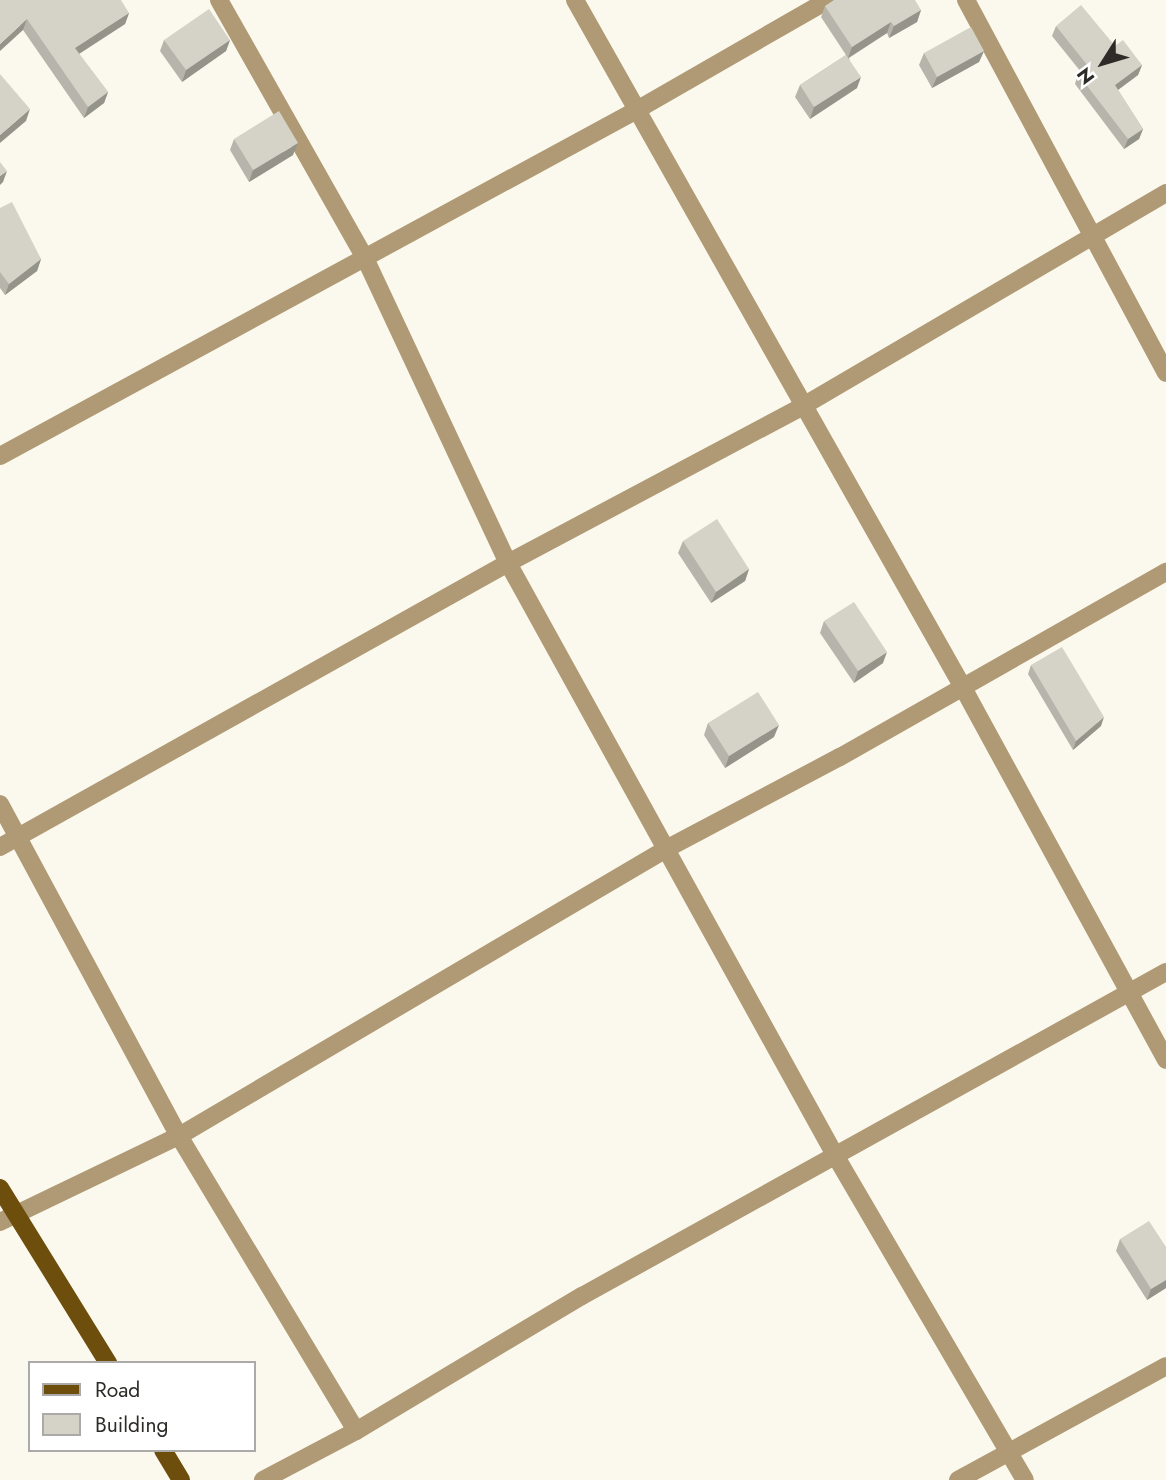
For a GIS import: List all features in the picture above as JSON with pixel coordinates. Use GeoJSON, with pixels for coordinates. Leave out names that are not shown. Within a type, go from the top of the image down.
{"type":"FeatureCollection","features":[{"type":"Feature","properties":{"kind":"main road"},"geometry":{"type":"LineString","coordinates":[[0,1188],[7,1218],[107,1361]]}},
{"type":"Feature","properties":{"kind":"main road"},"geometry":{"type":"LineString","coordinates":[[164,1452],[181,1480]]}},
{"type":"Feature","properties":{"kind":"street"},"geometry":{"type":"LineString","coordinates":[[219,0],[365,258],[508,563],[835,1155],[1025,1480]]}},
{"type":"Feature","properties":{"kind":"street"},"geometry":{"type":"LineString","coordinates":[[575,0],[635,111],[961,684],[1166,1060]]}},
{"type":"Feature","properties":{"kind":"street"},"geometry":{"type":"LineString","coordinates":[[0,456],[635,111],[828,0]]}},
{"type":"Feature","properties":{"kind":"street"},"geometry":{"type":"LineString","coordinates":[[966,0],[1166,373]]}},
{"type":"Feature","properties":{"kind":"street"},"geometry":{"type":"LineString","coordinates":[[0,847],[508,563],[803,406],[1166,193]]}},
{"type":"Feature","properties":{"kind":"street"},"geometry":{"type":"LineString","coordinates":[[7,1218],[179,1136],[666,849],[840,757],[961,684],[1166,572]]}},
{"type":"Feature","properties":{"kind":"street"},"geometry":{"type":"LineString","coordinates":[[0,804],[179,1136],[356,1431]]}},
{"type":"Feature","properties":{"kind":"street"},"geometry":{"type":"LineString","coordinates":[[263,1480],[356,1431],[582,1296],[1166,972]]}},
{"type":"Feature","properties":{"kind":"street"},"geometry":{"type":"LineString","coordinates":[[958,1480],[1166,1366]]}},
{"type":"Feature","properties":{"kind":"building"},"geometry":{"type":"Polygon","coordinates":[[[0,0],[121,0],[129,13],[75,48],[108,92],[88,107],[27,19],[0,44],[0,0]]]}},
{"type":"Feature","properties":{"kind":"building"},"geometry":{"type":"Polygon","coordinates":[[[834,0],[915,0],[921,10],[894,26],[891,22],[852,47],[825,6],[834,0]]]}},
{"type":"Feature","properties":{"kind":"building"},"geometry":{"type":"Polygon","coordinates":[[[1081,5],[1115,46],[1123,40],[1142,65],[1115,85],[1143,129],[1128,139],[1078,74],[1088,66],[1056,26],[1081,5]]]}},
{"type":"Feature","properties":{"kind":"building"},"geometry":{"type":"Polygon","coordinates":[[[209,9],[230,40],[186,70],[164,40],[209,9]]]}},
{"type":"Feature","properties":{"kind":"building"},"geometry":{"type":"Polygon","coordinates":[[[971,27],[984,51],[937,77],[924,53],[971,27]]]}},
{"type":"Feature","properties":{"kind":"building"},"geometry":{"type":"Polygon","coordinates":[[[846,55],[861,77],[814,107],[800,85],[846,55]]]}},
{"type":"Feature","properties":{"kind":"building"},"geometry":{"type":"Polygon","coordinates":[[[0,74],[30,109],[0,135],[0,74]]]}},
{"type":"Feature","properties":{"kind":"building"},"geometry":{"type":"Polygon","coordinates":[[[279,111],[298,143],[253,170],[234,139],[279,111]]]}},
{"type":"Feature","properties":{"kind":"building"},"geometry":{"type":"Polygon","coordinates":[[[0,162],[7,171],[0,176],[0,162]]]}},
{"type":"Feature","properties":{"kind":"building"},"geometry":{"type":"Polygon","coordinates":[[[12,202],[41,259],[9,284],[0,272],[0,208],[12,202]]]}},
{"type":"Feature","properties":{"kind":"building"},"geometry":{"type":"Polygon","coordinates":[[[717,519],[749,569],[716,592],[683,541],[717,519]]]}},
{"type":"Feature","properties":{"kind":"building"},"geometry":{"type":"Polygon","coordinates":[[[854,602],[887,652],[858,671],[824,621],[854,602]]]}},
{"type":"Feature","properties":{"kind":"building"},"geometry":{"type":"Polygon","coordinates":[[[1062,647],[1104,717],[1076,741],[1031,665],[1062,647]]]}},
{"type":"Feature","properties":{"kind":"building"},"geometry":{"type":"Polygon","coordinates":[[[758,692],[779,725],[729,756],[708,723],[758,692]]]}},
{"type":"Feature","properties":{"kind":"building"},"geometry":{"type":"Polygon","coordinates":[[[1149,1221],[1166,1247],[1166,1280],[1151,1289],[1120,1239],[1149,1221]]]}}]}
